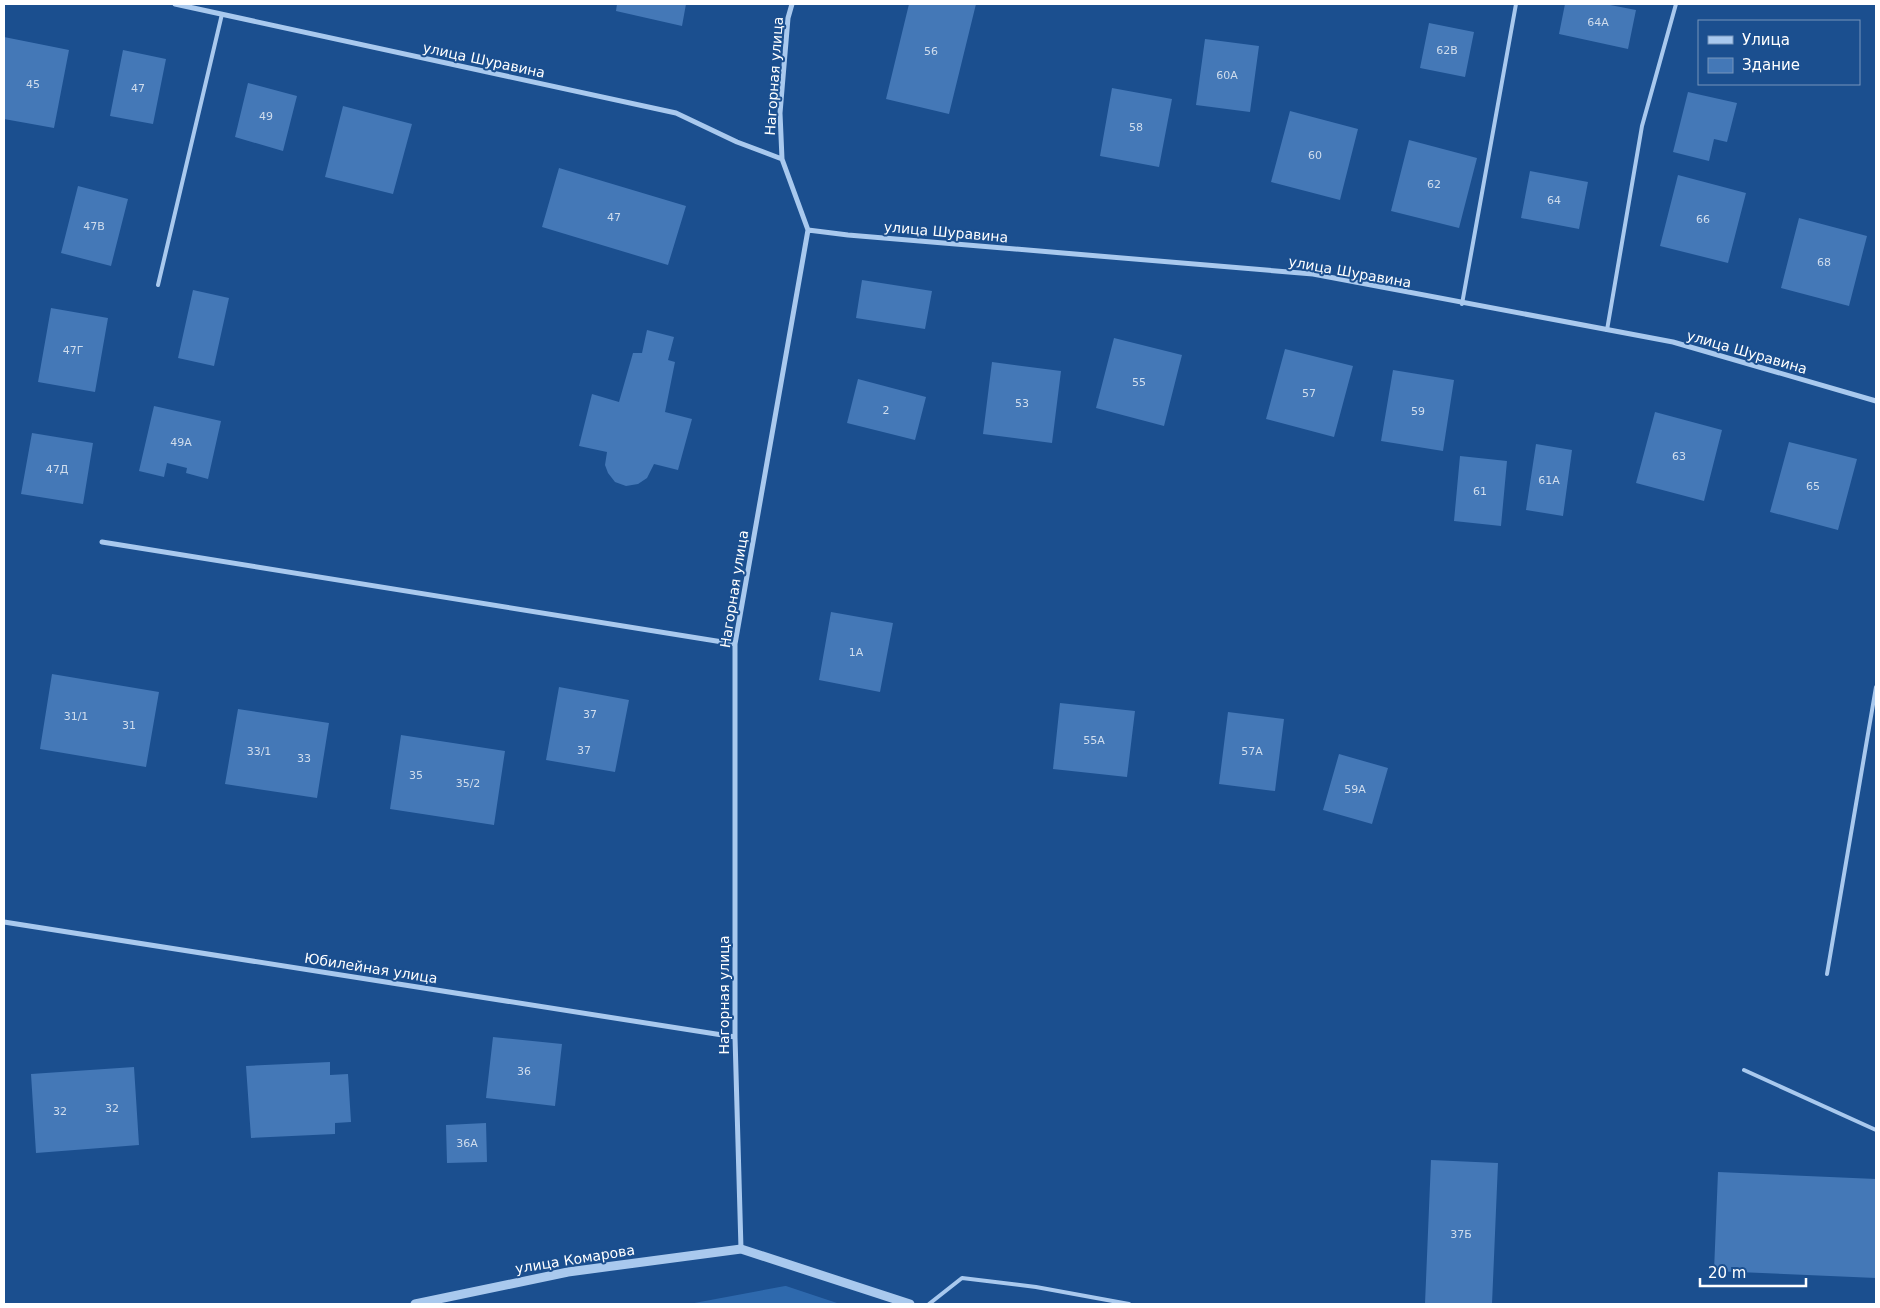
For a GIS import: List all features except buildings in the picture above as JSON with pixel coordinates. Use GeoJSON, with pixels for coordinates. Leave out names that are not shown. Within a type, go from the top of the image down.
{"type":"FeatureCollection","features":[{"type":"Feature","properties":{"kind":"street","name":"улица Шуравина"},"geometry":{"type":"LineString","coordinates":[[175,4],[676,113],[737,142],[782,159]]}},
{"type":"Feature","properties":{"kind":"street","name":"Нагорная улица"},"geometry":{"type":"LineString","coordinates":[[741,1249],[735,1037],[735,644],[808,230],[782,159],[780,114],[792,4]]}},
{"type":"Feature","properties":{"kind":"street","name":"улица Шуравина"},"geometry":{"type":"LineString","coordinates":[[808,230],[848,235],[1313,274],[1462,304],[1673,342],[1876,401]]}},
{"type":"Feature","properties":{"kind":"street"},"geometry":{"type":"LineString","coordinates":[[102,542],[735,644]]}},
{"type":"Feature","properties":{"kind":"street","name":"Юбилейная улица"},"geometry":{"type":"LineString","coordinates":[[4,922],[735,1037]]}},
{"type":"Feature","properties":{"kind":"street"},"geometry":{"type":"LineString","coordinates":[[741,1249],[910,1304]]}},
{"type":"Feature","properties":{"kind":"street","name":"улица Комарова"},"geometry":{"type":"LineString","coordinates":[[415,1304],[568,1272],[741,1249]]}},
{"type":"Feature","properties":{"kind":"lane"},"geometry":{"type":"LineString","coordinates":[[1462,304],[1516,4]]}},
{"type":"Feature","properties":{"kind":"lane"},"geometry":{"type":"LineString","coordinates":[[1607,330],[1642,126],[1676,4]]}},
{"type":"Feature","properties":{"kind":"lane"},"geometry":{"type":"LineString","coordinates":[[158,285],[222,14]]}},
{"type":"Feature","properties":{"kind":"lane"},"geometry":{"type":"LineString","coordinates":[[1827,974],[1876,687]]}},
{"type":"Feature","properties":{"kind":"lane"},"geometry":{"type":"LineString","coordinates":[[1744,1070],[1876,1130]]}},
{"type":"Feature","properties":{"kind":"lane"},"geometry":{"type":"LineString","coordinates":[[929,1304],[962,1278],[1036,1287],[1129,1304]]}},
{"type":"Feature","properties":{"kind":"shaded area"},"geometry":{"type":"Polygon","coordinates":[[[785,1286],[840,1304],[689,1304],[785,1286]]]}}]}
